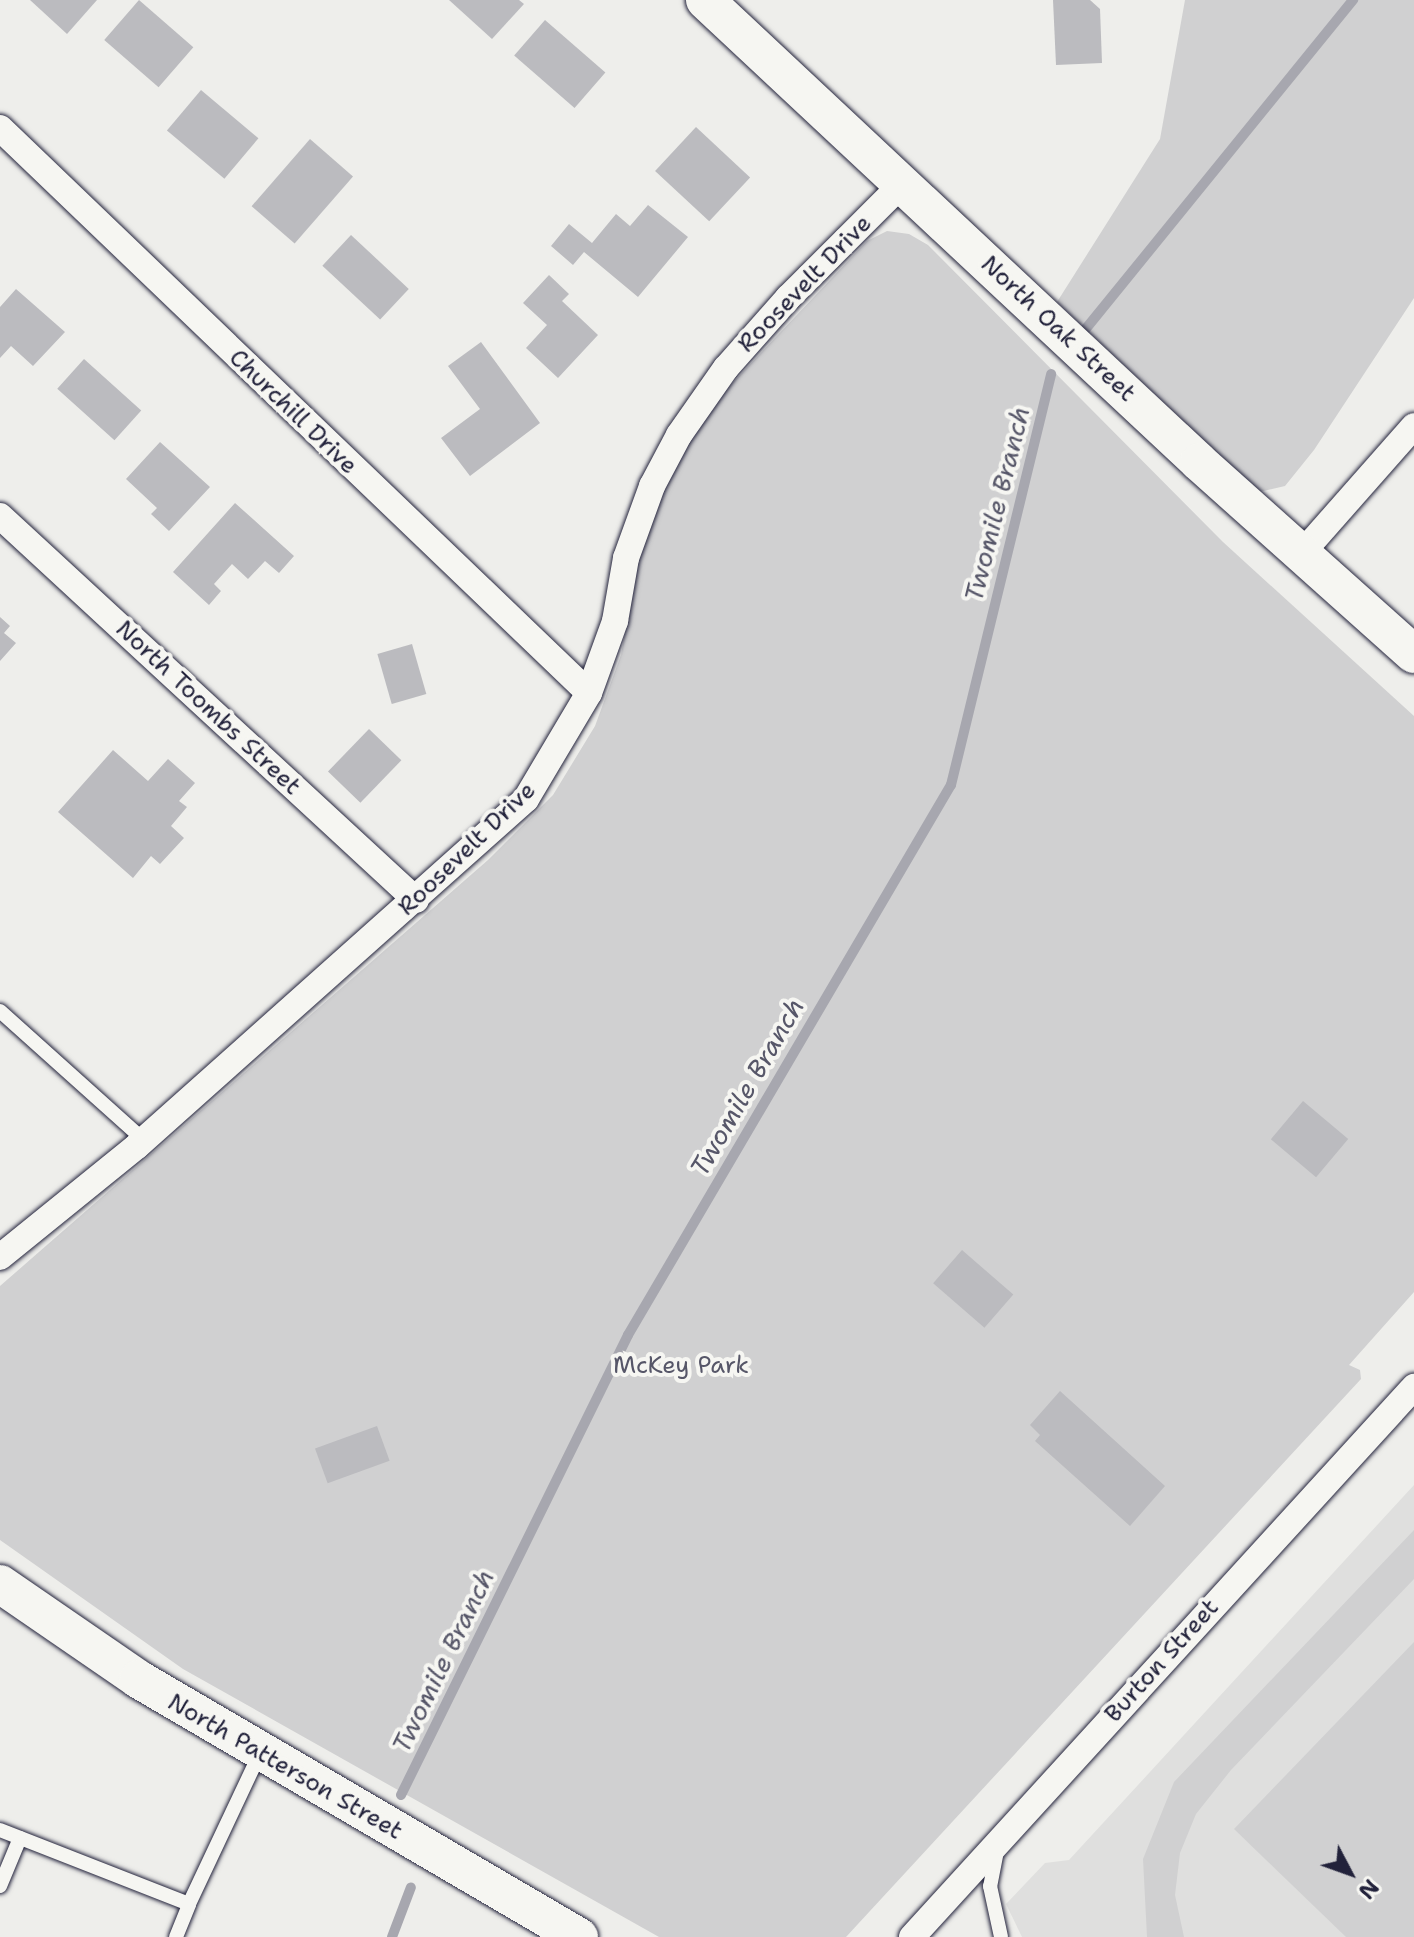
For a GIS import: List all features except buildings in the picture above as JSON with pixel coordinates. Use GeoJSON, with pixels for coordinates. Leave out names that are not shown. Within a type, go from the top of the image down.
{"type":"FeatureCollection","features":[{"type":"Feature","properties":{"kind":"street","name":"North Oak Street"},"geometry":{"type":"LineString","coordinates":[[705,0],[1199,462],[1414,654]]}},
{"type":"Feature","properties":{"kind":"street","name":"Churchill Drive"},"geometry":{"type":"LineString","coordinates":[[0,128],[589,693]]}},
{"type":"Feature","properties":{"kind":"street","name":"Roosevelt Drive"},"geometry":{"type":"LineString","coordinates":[[0,1257],[144,1140],[526,799],[589,693],[615,621],[626,558],[652,486],[679,435],[726,368],[788,298],[903,183]]}},
{"type":"Feature","properties":{"kind":"street"},"geometry":{"type":"LineString","coordinates":[[1302,553],[1414,426]]}},
{"type":"Feature","properties":{"kind":"street","name":"North Toombs Street"},"geometry":{"type":"LineString","coordinates":[[0,516],[416,900]]}},
{"type":"Feature","properties":{"kind":"street","name":"Burton Street"},"geometry":{"type":"LineString","coordinates":[[922,1934],[999,1841],[1414,1387]]}},
{"type":"Feature","properties":{"kind":"street","name":"North Patterson Street"},"geometry":{"type":"LineString","coordinates":[[0,1584],[138,1679],[579,1937]]}},
{"type":"Feature","properties":{"kind":"lane"},"geometry":{"type":"LineString","coordinates":[[0,1011],[144,1140]]}},
{"type":"Feature","properties":{"kind":"lane"},"geometry":{"type":"LineString","coordinates":[[176,1937],[260,1753]]}},
{"type":"Feature","properties":{"kind":"lane"},"geometry":{"type":"LineString","coordinates":[[0,1830],[189,1904]]}},
{"type":"Feature","properties":{"kind":"lane"},"geometry":{"type":"LineString","coordinates":[[0,1886],[20,1838]]}},
{"type":"Feature","properties":{"kind":"lane"},"geometry":{"type":"LineString","coordinates":[[999,1841],[990,1886],[1001,1937]]}},
{"type":"Feature","properties":{"kind":"shaded area"},"geometry":{"type":"Polygon","coordinates":[[[1414,1485],[1414,1937],[1022,1937],[1006,1904],[1045,1863],[1069,1860],[1414,1485]]]}},
{"type":"Feature","properties":{"kind":"green space"},"geometry":{"type":"Polygon","coordinates":[[[1185,0],[1414,0],[1414,298],[1314,450],[1285,486],[1259,492],[1057,302],[1160,139],[1185,0]]]}},
{"type":"Feature","properties":{"kind":"green space","name":"McKey Park"},"geometry":{"type":"Polygon","coordinates":[[[887,231],[909,234],[928,245],[1223,542],[1414,716],[1414,1292],[1349,1365],[1360,1370],[1361,1379],[846,1937],[659,1937],[183,1669],[0,1540],[0,1286],[488,860],[553,795],[595,726],[621,655],[640,548],[679,454],[724,392],[867,241],[887,231]]]}},
{"type":"Feature","properties":{"kind":"green space"},"geometry":{"type":"Polygon","coordinates":[[[1414,1530],[1414,1579],[1231,1770],[1196,1814],[1180,1853],[1175,1895],[1184,1937],[1147,1937],[1143,1859],[1174,1782],[1414,1530]]]}},
{"type":"Feature","properties":{"kind":"green space"},"geometry":{"type":"Polygon","coordinates":[[[1414,1642],[1414,1937],[1346,1937],[1234,1829],[1414,1642]]]}},
{"type":"Feature","properties":{"kind":"waterway","name":"Twomile Branch"},"geometry":{"type":"LineString","coordinates":[[1084,331],[1353,0]]}},
{"type":"Feature","properties":{"kind":"waterway","name":"Twomile Branch"},"geometry":{"type":"LineString","coordinates":[[401,1795],[628,1335],[951,785],[1051,374]]}},
{"type":"Feature","properties":{"kind":"waterway"},"geometry":{"type":"LineString","coordinates":[[392,1937],[411,1887]]}}]}
